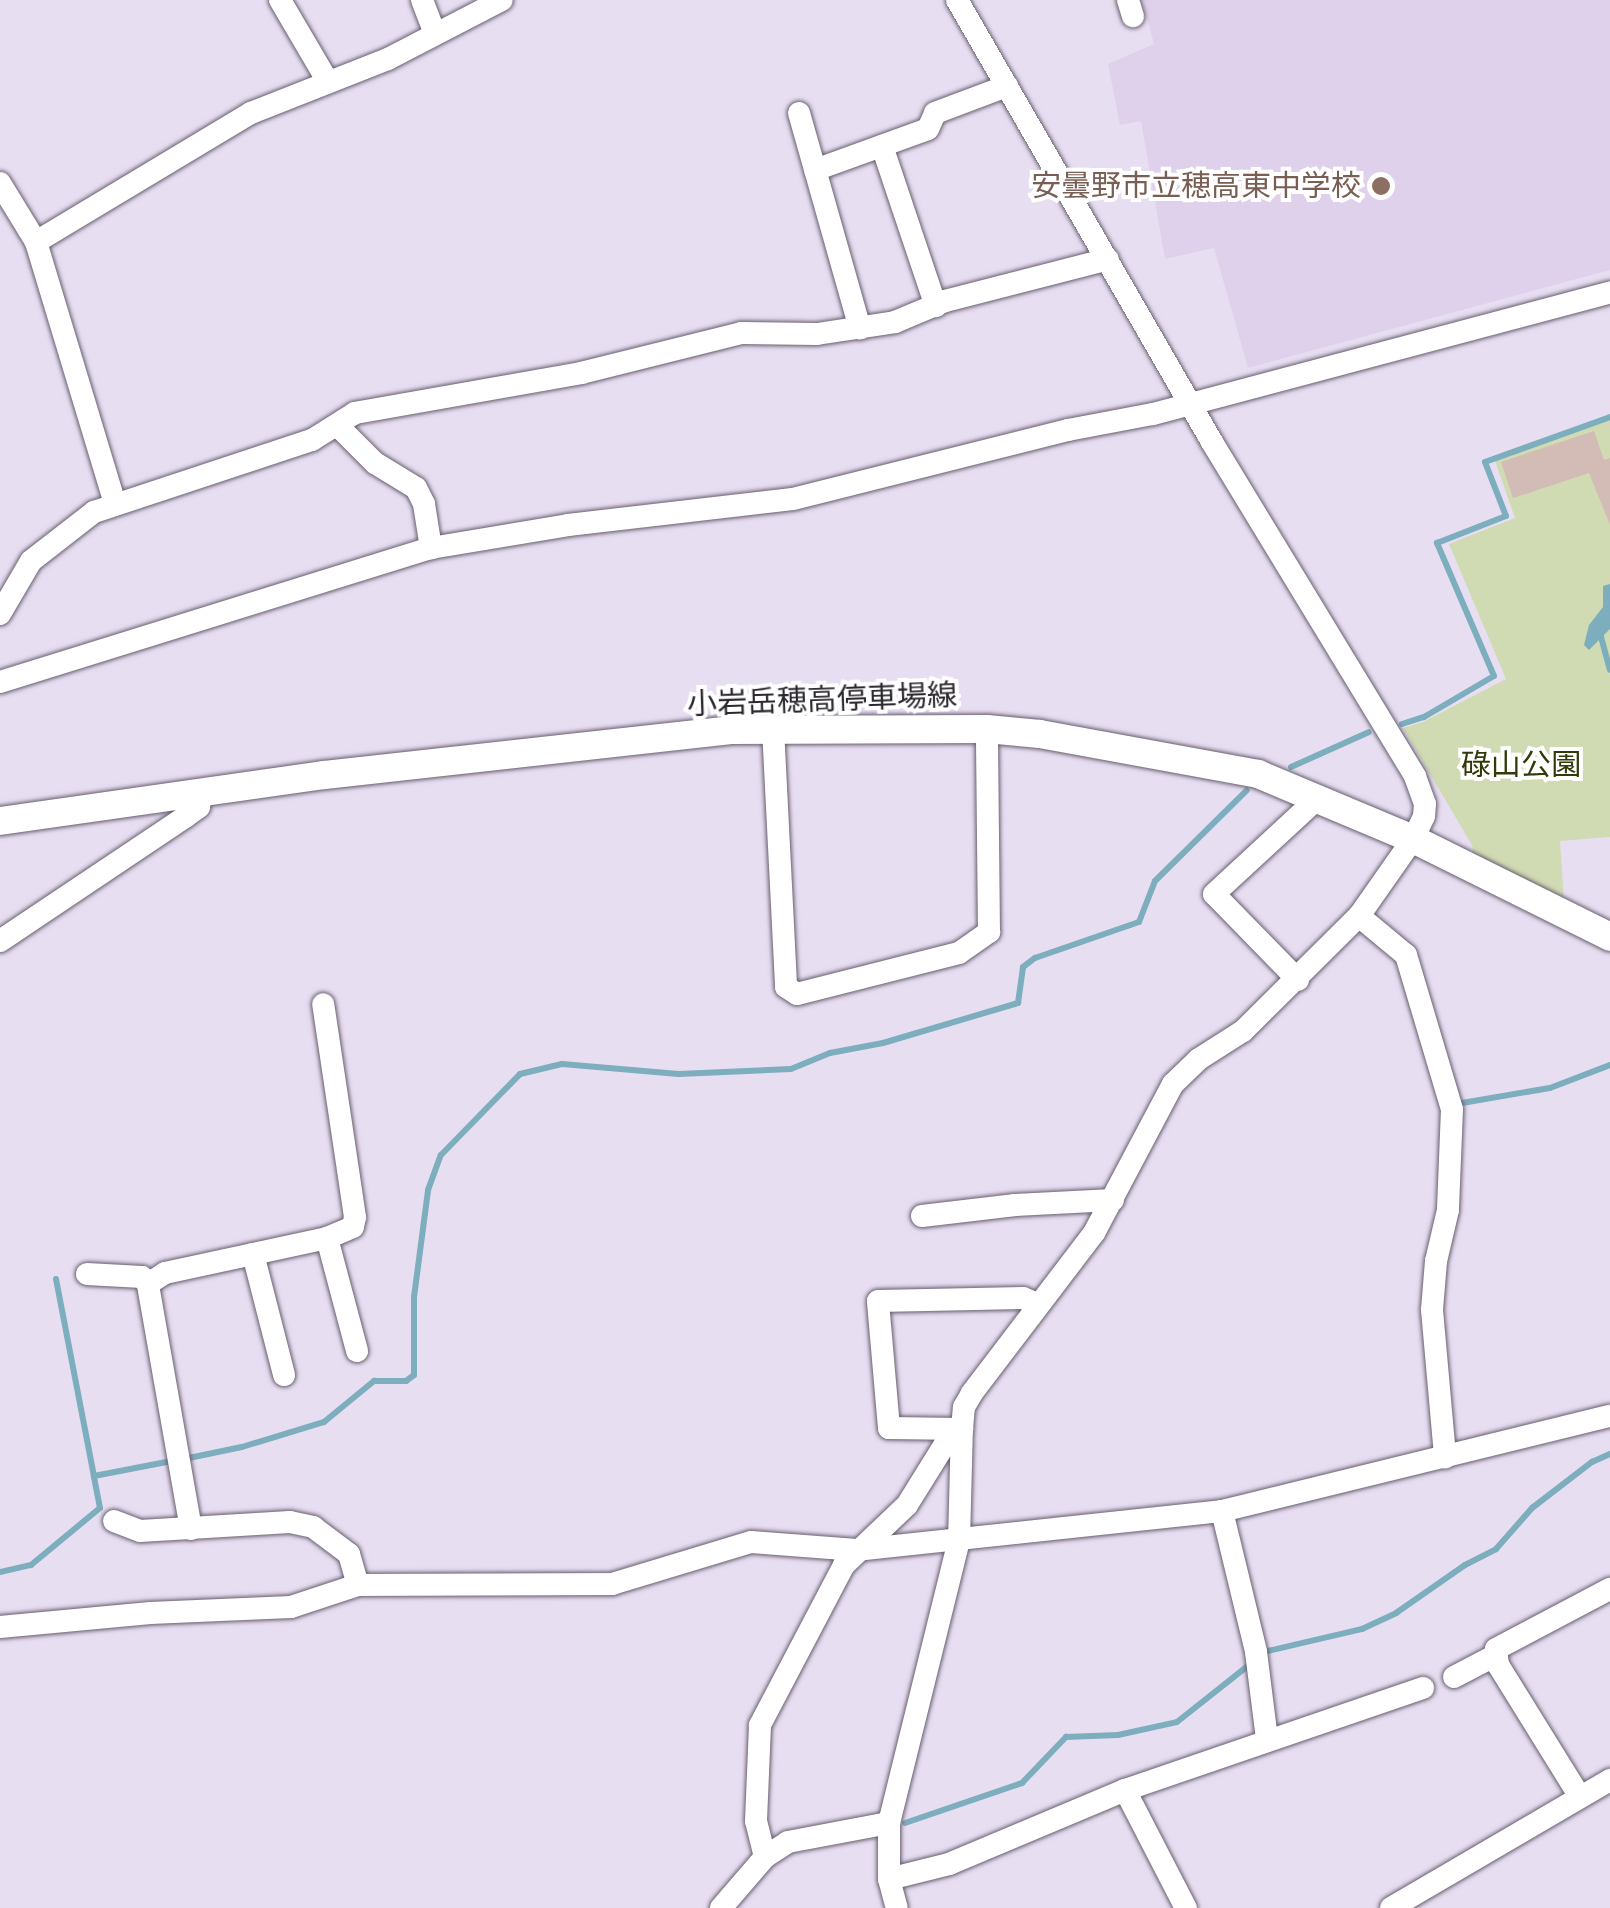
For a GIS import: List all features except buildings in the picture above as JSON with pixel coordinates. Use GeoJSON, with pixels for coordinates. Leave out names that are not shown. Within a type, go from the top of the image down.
{"type":"FeatureCollection","features":[{"type":"Feature","properties":{"kind":"main road","name":"小岩岳穂高停車場線"},"geometry":{"type":"LineString","coordinates":[[0,821],[555,749],[773,728],[987,730],[1040,734],[1258,774],[1414,840],[1610,937]]}},
{"type":"Feature","properties":{"kind":"street"},"geometry":{"type":"LineString","coordinates":[[280,0],[327,80]]}},
{"type":"Feature","properties":{"kind":"street"},"geometry":{"type":"LineString","coordinates":[[422,0],[434,31]]}},
{"type":"Feature","properties":{"kind":"street"},"geometry":{"type":"LineString","coordinates":[[36,242],[251,114],[388,58],[434,31],[502,0]]}},
{"type":"Feature","properties":{"kind":"street"},"geometry":{"type":"LineString","coordinates":[[897,1908],[889,1879],[889,1824],[958,1541],[962,1429],[972,1393],[1037,1304],[1074,1262],[1113,1200],[1173,1084],[1199,1059],[1242,1032],[1360,916],[1414,840],[1425,804],[1415,776],[957,0]]}},
{"type":"Feature","properties":{"kind":"street"},"geometry":{"type":"LineString","coordinates":[[815,170],[928,130],[935,113],[1007,86]]}},
{"type":"Feature","properties":{"kind":"street"},"geometry":{"type":"LineString","coordinates":[[799,113],[860,329]]}},
{"type":"Feature","properties":{"kind":"street"},"geometry":{"type":"LineString","coordinates":[[882,146],[936,306]]}},
{"type":"Feature","properties":{"kind":"street"},"geometry":{"type":"LineString","coordinates":[[0,183],[36,242],[115,504]]}},
{"type":"Feature","properties":{"kind":"street"},"geometry":{"type":"LineString","coordinates":[[0,614],[31,561],[78,522],[115,504],[312,440],[368,409],[581,373],[741,332],[782,336],[895,322],[936,306],[1108,259]]}},
{"type":"Feature","properties":{"kind":"street"},"geometry":{"type":"LineString","coordinates":[[0,682],[431,548],[568,524],[793,499],[1192,403],[1610,292]]}},
{"type":"Feature","properties":{"kind":"street"},"geometry":{"type":"LineString","coordinates":[[337,426],[375,464],[416,488],[424,504],[431,548]]}},
{"type":"Feature","properties":{"kind":"street"},"geometry":{"type":"LineString","coordinates":[[773,728],[786,987],[797,994],[959,952],[989,932],[987,730]]}},
{"type":"Feature","properties":{"kind":"street"},"geometry":{"type":"LineString","coordinates":[[0,941],[185,817],[198,806],[200,793]]}},
{"type":"Feature","properties":{"kind":"street"},"geometry":{"type":"LineString","coordinates":[[1298,980],[1214,894],[1318,798]]}},
{"type":"Feature","properties":{"kind":"street"},"geometry":{"type":"LineString","coordinates":[[1360,916],[1406,955],[1452,1109],[1448,1210],[1436,1262],[1432,1310],[1445,1457]]}},
{"type":"Feature","properties":{"kind":"street"},"geometry":{"type":"LineString","coordinates":[[148,1284],[165,1273],[344,1234],[353,1227],[355,1218],[324,1004]]}},
{"type":"Feature","properties":{"kind":"street"},"geometry":{"type":"LineString","coordinates":[[922,1216],[1015,1204],[1113,1200]]}},
{"type":"Feature","properties":{"kind":"street"},"geometry":{"type":"LineString","coordinates":[[326,1238],[357,1352]]}},
{"type":"Feature","properties":{"kind":"street"},"geometry":{"type":"LineString","coordinates":[[252,1254],[284,1375]]}},
{"type":"Feature","properties":{"kind":"street"},"geometry":{"type":"LineString","coordinates":[[87,1274],[142,1277],[148,1284],[191,1529]]}},
{"type":"Feature","properties":{"kind":"street"},"geometry":{"type":"LineString","coordinates":[[962,1429],[889,1428],[878,1301],[1023,1298],[1037,1304]]}},
{"type":"Feature","properties":{"kind":"street"},"geometry":{"type":"LineString","coordinates":[[0,1627],[150,1613],[291,1607],[358,1585],[612,1584],[751,1542],[857,1550],[1222,1511],[1610,1416]]}},
{"type":"Feature","properties":{"kind":"street"},"geometry":{"type":"LineString","coordinates":[[764,1856],[756,1821],[760,1725],[815,1614],[857,1550],[907,1506],[945,1444],[962,1429]]}},
{"type":"Feature","properties":{"kind":"street"},"geometry":{"type":"LineString","coordinates":[[1222,1511],[1256,1652],[1268,1739]]}},
{"type":"Feature","properties":{"kind":"street"},"geometry":{"type":"LineString","coordinates":[[114,1521],[140,1531],[290,1522],[313,1528],[349,1554],[358,1585]]}},
{"type":"Feature","properties":{"kind":"street"},"geometry":{"type":"LineString","coordinates":[[1454,1677],[1496,1656],[1504,1641],[1610,1589]]}},
{"type":"Feature","properties":{"kind":"street"},"geometry":{"type":"LineString","coordinates":[[1496,1656],[1580,1797]]}},
{"type":"Feature","properties":{"kind":"street"},"geometry":{"type":"LineString","coordinates":[[889,1879],[1000,1845],[1126,1790],[1423,1688]]}},
{"type":"Feature","properties":{"kind":"street"},"geometry":{"type":"LineString","coordinates":[[1391,1908],[1610,1780]]}},
{"type":"Feature","properties":{"kind":"street"},"geometry":{"type":"LineString","coordinates":[[1126,1790],[1186,1908]]}},
{"type":"Feature","properties":{"kind":"street"},"geometry":{"type":"LineString","coordinates":[[720,1908],[764,1856],[808,1835],[889,1824]]}},
{"type":"Feature","properties":{"kind":"shaded area","name":"安曇野市立穂高東中学校"},"geometry":{"type":"Polygon","coordinates":[[[1142,0],[1610,0],[1610,270],[1248,368],[1214,248],[1165,259],[1141,121],[1120,125],[1108,64],[1154,44],[1142,0]]]}},
{"type":"Feature","properties":{"kind":"green space","name":"碌山公園"},"geometry":{"type":"Polygon","coordinates":[[[1610,419],[1610,837],[1560,841],[1564,901],[1472,854],[1473,847],[1403,728],[1423,722],[1506,679],[1449,544],[1515,518],[1495,461],[1610,419]]]}},
{"type":"Feature","properties":{"kind":"water"},"geometry":{"type":"Polygon","coordinates":[[[1610,584],[1610,629],[1589,650],[1584,645],[1589,625],[1603,607],[1603,586],[1610,584]]]}},
{"type":"Feature","properties":{"kind":"waterway"},"geometry":{"type":"LineString","coordinates":[[1402,724],[1424,717],[1494,676],[1437,543],[1506,516],[1485,462],[1610,417]]}},
{"type":"Feature","properties":{"kind":"waterway"},"geometry":{"type":"LineString","coordinates":[[1600,633],[1610,670]]}},
{"type":"Feature","properties":{"kind":"waterway"},"geometry":{"type":"LineString","coordinates":[[1291,767],[1369,732]]}},
{"type":"Feature","properties":{"kind":"waterway"},"geometry":{"type":"LineString","coordinates":[[184,1459],[242,1447],[324,1422],[374,1381],[406,1381],[414,1375],[414,1297],[428,1190],[441,1155],[520,1074],[562,1064],[679,1074],[791,1069],[830,1053],[883,1043],[1018,1003],[1023,967],[1035,958],[1139,922],[1155,881],[1247,790]]}},
{"type":"Feature","properties":{"kind":"waterway"},"geometry":{"type":"LineString","coordinates":[[1462,1103],[1550,1088],[1610,1065]]}},
{"type":"Feature","properties":{"kind":"waterway"},"geometry":{"type":"LineString","coordinates":[[56,1279],[94,1476]]}},
{"type":"Feature","properties":{"kind":"waterway"},"geometry":{"type":"LineString","coordinates":[[1268,1651],[1362,1629],[1396,1613],[1465,1565],[1496,1549],[1532,1508],[1592,1462],[1610,1454]]}},
{"type":"Feature","properties":{"kind":"waterway"},"geometry":{"type":"LineString","coordinates":[[0,1572],[31,1565],[100,1508],[94,1476],[172,1461]]}},
{"type":"Feature","properties":{"kind":"waterway"},"geometry":{"type":"LineString","coordinates":[[905,1823],[1022,1783],[1066,1737],[1118,1735],[1177,1722],[1249,1665]]}},
{"type":"Feature","properties":{"kind":"place","name":"安曇野市立穂高東中学校"},"geometry":{"type":"Point","coordinates":[1381,186]}}]}
